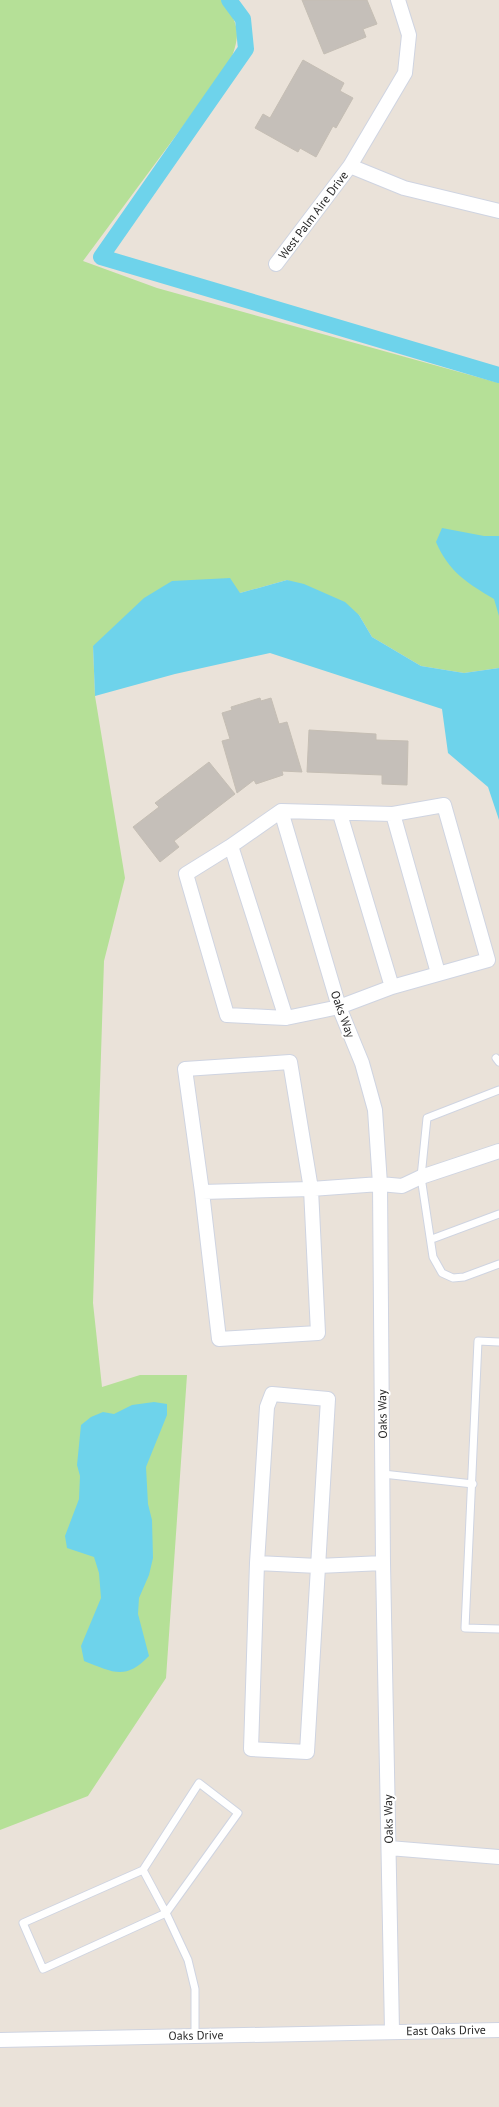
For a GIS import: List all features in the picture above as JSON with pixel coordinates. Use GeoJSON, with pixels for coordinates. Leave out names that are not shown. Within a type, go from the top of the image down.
{"type":"FeatureCollection","features":[{"type":"Feature","properties":{"kind":"street","name":"West Palm Aire Drive"},"geometry":{"type":"LineString","coordinates":[[276,264],[350,166],[405,73],[409,35],[398,0]]}},
{"type":"Feature","properties":{"kind":"street","name":"West Palm Aire Drive"},"geometry":{"type":"LineString","coordinates":[[350,166],[404,188],[499,211]]}},
{"type":"Feature","properties":{"kind":"street"},"geometry":{"type":"LineString","coordinates":[[444,805],[488,960],[392,987],[339,1006],[286,1018],[228,1016],[186,874],[231,846],[281,811],[340,814],[393,814],[444,805]]}},
{"type":"Feature","properties":{"kind":"street","name":"Oaks Way"},"geometry":{"type":"LineString","coordinates":[[281,811],[339,1006],[362,1063],[375,1110],[380,1184],[392,2031]]}},
{"type":"Feature","properties":{"kind":"street"},"geometry":{"type":"LineString","coordinates":[[340,814],[392,987]]}},
{"type":"Feature","properties":{"kind":"street"},"geometry":{"type":"LineString","coordinates":[[393,814],[438,973]]}},
{"type":"Feature","properties":{"kind":"street"},"geometry":{"type":"LineString","coordinates":[[231,846],[286,1018]]}},
{"type":"Feature","properties":{"kind":"street"},"geometry":{"type":"LineString","coordinates":[[290,1062],[311,1188],[318,1333],[219,1339],[202,1192],[185,1069],[290,1062]]}},
{"type":"Feature","properties":{"kind":"street"},"geometry":{"type":"LineString","coordinates":[[202,1192],[380,1184],[402,1186],[421,1177],[499,1151]]}},
{"type":"Feature","properties":{"kind":"street"},"geometry":{"type":"LineString","coordinates":[[272,1394],[328,1399],[308,1752],[250,1749],[257,1563],[267,1407],[272,1394]]}},
{"type":"Feature","properties":{"kind":"street"},"geometry":{"type":"LineString","coordinates":[[257,1563],[318,1566],[384,1563]]}},
{"type":"Feature","properties":{"kind":"street"},"geometry":{"type":"LineString","coordinates":[[389,1848],[499,1857]]}},
{"type":"Feature","properties":{"kind":"street","name":"East Oaks Drive"},"geometry":{"type":"LineString","coordinates":[[392,2031],[499,2030]]}},
{"type":"Feature","properties":{"kind":"street","name":"Oaks Drive"},"geometry":{"type":"LineString","coordinates":[[0,2040],[392,2031]]}},
{"type":"Feature","properties":{"kind":"lane"},"geometry":{"type":"LineString","coordinates":[[499,1090],[427,1118],[421,1177],[434,1257],[442,1274],[453,1278],[464,1277],[499,1264]]}},
{"type":"Feature","properties":{"kind":"lane"},"geometry":{"type":"LineString","coordinates":[[432,1239],[499,1214]]}},
{"type":"Feature","properties":{"kind":"lane"},"geometry":{"type":"LineString","coordinates":[[499,1342],[478,1341],[465,1628],[499,1629]]}},
{"type":"Feature","properties":{"kind":"lane"},"geometry":{"type":"LineString","coordinates":[[383,1474],[473,1484]]}},
{"type":"Feature","properties":{"kind":"lane"},"geometry":{"type":"LineString","coordinates":[[199,1783],[238,1813],[166,1913],[42,1969],[23,1923],[143,1870],[199,1783]]}},
{"type":"Feature","properties":{"kind":"lane"},"geometry":{"type":"LineString","coordinates":[[143,1870],[188,1960],[195,1989],[195,2035]]}},
{"type":"Feature","properties":{"kind":"green space"},"geometry":{"type":"Polygon","coordinates":[[[0,0],[222,0],[232,16],[237,30],[236,45],[229,64],[83,261],[157,288],[499,383],[499,668],[464,673],[421,666],[372,637],[359,615],[287,580],[240,593],[93,646],[95,696],[125,878],[104,961],[93,1303],[102,1387],[140,1375],[187,1375],[166,1678],[88,1796],[0,1830],[0,0]]]}},
{"type":"Feature","properties":{"kind":"water"},"geometry":{"type":"Polygon","coordinates":[[[442,528],[484,536],[499,536],[499,616],[494,599],[475,588],[460,576],[441,552],[436,542],[442,528]]]}},
{"type":"Feature","properties":{"kind":"water"},"geometry":{"type":"Polygon","coordinates":[[[230,578],[240,593],[287,580],[304,584],[345,602],[359,615],[372,637],[421,666],[464,673],[499,668],[499,820],[488,787],[448,753],[442,709],[270,653],[175,674],[95,696],[93,646],[144,598],[172,581],[230,578]]]}},
{"type":"Feature","properties":{"kind":"water"},"geometry":{"type":"Polygon","coordinates":[[[154,1402],[167,1404],[167,1415],[146,1467],[148,1504],[152,1520],[153,1558],[149,1575],[139,1598],[138,1614],[149,1656],[133,1669],[118,1672],[111,1671],[84,1661],[81,1646],[101,1598],[99,1573],[94,1557],[67,1548],[65,1536],[79,1499],[80,1476],[77,1465],[81,1425],[91,1417],[103,1412],[114,1414],[132,1405],[154,1402]]]}},
{"type":"Feature","properties":{"kind":"building"},"geometry":{"type":"Polygon","coordinates":[[[302,0],[367,0],[377,24],[363,29],[366,37],[324,54],[302,0]]]}},
{"type":"Feature","properties":{"kind":"building"},"geometry":{"type":"Polygon","coordinates":[[[303,60],[344,83],[340,91],[353,98],[336,128],[333,126],[316,157],[300,148],[298,152],[255,128],[263,114],[270,118],[303,60]]]}},
{"type":"Feature","properties":{"kind":"building"},"geometry":{"type":"Polygon","coordinates":[[[260,698],[261,701],[271,698],[279,724],[287,722],[302,772],[282,771],[283,775],[256,784],[254,780],[237,793],[222,741],[230,739],[222,713],[232,710],[231,707],[260,698]]]}},
{"type":"Feature","properties":{"kind":"building"},"geometry":{"type":"Polygon","coordinates":[[[309,730],[376,734],[376,740],[408,741],[407,785],[382,784],[382,775],[307,772],[309,730]]]}},
{"type":"Feature","properties":{"kind":"building"},"geometry":{"type":"Polygon","coordinates":[[[209,762],[235,794],[174,841],[179,847],[160,862],[133,827],[159,807],[155,803],[209,762]]]}},
{"type":"Feature","properties":{"kind":"waterway"},"geometry":{"type":"LineString","coordinates":[[229,0],[243,19],[246,49],[101,257],[499,375]]}}]}
